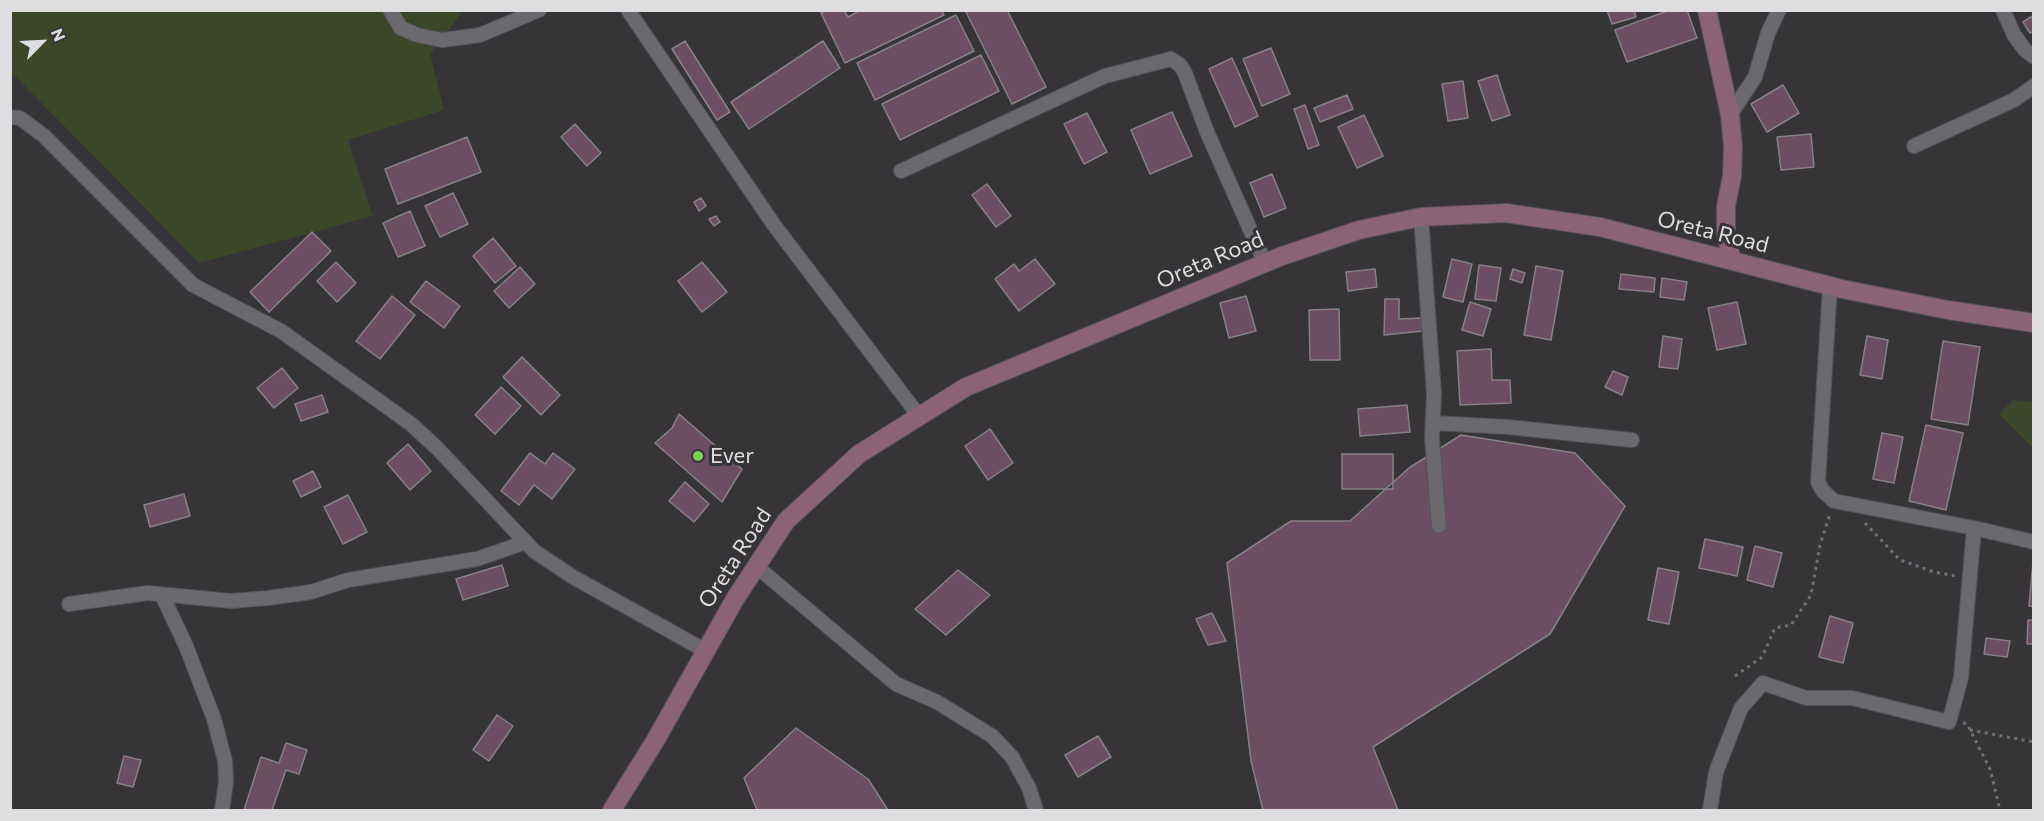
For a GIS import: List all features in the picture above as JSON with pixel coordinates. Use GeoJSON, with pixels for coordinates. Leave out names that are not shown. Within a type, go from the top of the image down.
{"type":"FeatureCollection","features":[{"type":"Feature","properties":{"kind":"street"},"geometry":{"type":"LineString","coordinates":[[390,10],[400,28],[417,35],[442,40],[480,34],[539,10]]}},
{"type":"Feature","properties":{"kind":"street"},"geometry":{"type":"LineString","coordinates":[[628,10],[774,225],[919,416]]}},
{"type":"Feature","properties":{"kind":"street"},"geometry":{"type":"LineString","coordinates":[[1707,10],[1730,115],[1733,147],[1732,176],[1725,206],[1726,234],[1732,261]]}},
{"type":"Feature","properties":{"kind":"street"},"geometry":{"type":"LineString","coordinates":[[1730,115],[1755,77],[1768,33],[1779,10]]}},
{"type":"Feature","properties":{"kind":"street"},"geometry":{"type":"LineString","coordinates":[[2003,10],[2014,35],[2025,50],[2034,57]]}},
{"type":"Feature","properties":{"kind":"street"},"geometry":{"type":"LineString","coordinates":[[901,171],[1105,76],[1171,59],[1180,65],[1185,73],[1207,132],[1265,263]]}},
{"type":"Feature","properties":{"kind":"street"},"geometry":{"type":"LineString","coordinates":[[1914,146],[2014,100],[2034,86]]}},
{"type":"Feature","properties":{"kind":"street"},"geometry":{"type":"LineString","coordinates":[[10,117],[20,118],[44,136],[194,285],[281,331],[411,424],[437,448],[534,550],[573,577],[706,651]]}},
{"type":"Feature","properties":{"kind":"street","name":"Oreta Road"},"geometry":{"type":"LineString","coordinates":[[612,810],[655,741],[735,599],[786,521],[859,454],[966,387],[1265,263],[1359,230],[1421,217],[1506,213],[1599,227],[1830,286],[1948,310],[2034,323]]}},
{"type":"Feature","properties":{"kind":"street"},"geometry":{"type":"LineString","coordinates":[[1421,217],[1434,393],[1432,438],[1439,526]]}},
{"type":"Feature","properties":{"kind":"street"},"geometry":{"type":"LineString","coordinates":[[1830,286],[1818,482],[1823,491],[1834,501],[2034,542]]}},
{"type":"Feature","properties":{"kind":"street"},"geometry":{"type":"LineString","coordinates":[[1433,423],[1508,427],[1632,440]]}},
{"type":"Feature","properties":{"kind":"street"},"geometry":{"type":"LineString","coordinates":[[1710,810],[1716,772],[1741,708],[1763,683],[1806,698],[1852,699],[1949,722],[1961,678],[1974,528]]}},
{"type":"Feature","properties":{"kind":"street"},"geometry":{"type":"LineString","coordinates":[[69,604],[148,593],[231,601],[268,598],[310,592],[348,580],[477,559],[526,542]]}},
{"type":"Feature","properties":{"kind":"street"},"geometry":{"type":"LineString","coordinates":[[756,566],[896,684],[937,702],[992,736],[1012,758],[1029,788],[1036,810]]}},
{"type":"Feature","properties":{"kind":"street"},"geometry":{"type":"LineString","coordinates":[[162,595],[186,646],[214,718],[225,761],[226,782],[222,810]]}},
{"type":"Feature","properties":{"kind":"path"},"geometry":{"type":"LineString","coordinates":[[1735,676],[1762,657],[1774,628],[1791,625],[1811,595],[1820,545],[1834,501]]}},
{"type":"Feature","properties":{"kind":"path"},"geometry":{"type":"LineString","coordinates":[[1852,504],[1869,529],[1900,560],[1934,572],[1970,578]]}},
{"type":"Feature","properties":{"kind":"path"},"geometry":{"type":"LineString","coordinates":[[1949,722],[1967,724],[1990,770],[2000,810]]}},
{"type":"Feature","properties":{"kind":"path"},"geometry":{"type":"LineString","coordinates":[[1970,730],[2034,742]]}},
{"type":"Feature","properties":{"kind":"green space"},"geometry":{"type":"Polygon","coordinates":[[[10,11],[463,11],[430,54],[444,110],[348,140],[373,216],[199,263],[11,72],[10,11]]]}},
{"type":"Feature","properties":{"kind":"green space"},"geometry":{"type":"Polygon","coordinates":[[[2013,400],[2033,402],[2033,448],[1999,414],[2013,400]]]}},
{"type":"Feature","properties":{"kind":"building"},"geometry":{"type":"Polygon","coordinates":[[[827,10],[844,10],[848,17],[861,10],[941,10],[944,15],[845,63],[821,13],[827,10]]]}},
{"type":"Feature","properties":{"kind":"building"},"geometry":{"type":"Polygon","coordinates":[[[965,10],[1007,10],[1046,87],[1012,104],[965,10]]]}},
{"type":"Feature","properties":{"kind":"building"},"geometry":{"type":"Polygon","coordinates":[[[1607,10],[1634,10],[1636,17],[1612,24],[1607,10]]]}},
{"type":"Feature","properties":{"kind":"building"},"geometry":{"type":"Polygon","coordinates":[[[1670,10],[1687,10],[1697,38],[1627,62],[1615,30],[1670,10]]]}},
{"type":"Feature","properties":{"kind":"building"},"geometry":{"type":"Polygon","coordinates":[[[956,15],[974,51],[875,100],[857,63],[956,15]]]}},
{"type":"Feature","properties":{"kind":"building"},"geometry":{"type":"Polygon","coordinates":[[[2034,15],[2034,31],[2030,33],[2023,22],[2034,15]]]}},
{"type":"Feature","properties":{"kind":"building"},"geometry":{"type":"Polygon","coordinates":[[[685,41],[730,112],[717,120],[672,49],[685,41]]]}},
{"type":"Feature","properties":{"kind":"building"},"geometry":{"type":"Polygon","coordinates":[[[823,41],[840,68],[749,129],[731,102],[823,41]]]}},
{"type":"Feature","properties":{"kind":"building"},"geometry":{"type":"Polygon","coordinates":[[[1271,48],[1290,94],[1262,106],[1243,59],[1271,48]]]}},
{"type":"Feature","properties":{"kind":"building"},"geometry":{"type":"Polygon","coordinates":[[[981,55],[999,91],[900,140],[882,104],[981,55]]]}},
{"type":"Feature","properties":{"kind":"building"},"geometry":{"type":"Polygon","coordinates":[[[1232,58],[1258,116],[1235,127],[1209,69],[1232,58]]]}},
{"type":"Feature","properties":{"kind":"building"},"geometry":{"type":"Polygon","coordinates":[[[1497,75],[1510,115],[1492,121],[1478,81],[1497,75]]]}},
{"type":"Feature","properties":{"kind":"building"},"geometry":{"type":"Polygon","coordinates":[[[1463,81],[1468,118],[1448,121],[1442,84],[1463,81]]]}},
{"type":"Feature","properties":{"kind":"building"},"geometry":{"type":"Polygon","coordinates":[[[1783,85],[1799,113],[1767,132],[1751,104],[1783,85]]]}},
{"type":"Feature","properties":{"kind":"building"},"geometry":{"type":"Polygon","coordinates":[[[1347,95],[1353,109],[1320,122],[1314,108],[1347,95]]]}},
{"type":"Feature","properties":{"kind":"building"},"geometry":{"type":"Polygon","coordinates":[[[1305,105],[1319,145],[1308,149],[1294,109],[1305,105]]]}},
{"type":"Feature","properties":{"kind":"building"},"geometry":{"type":"Polygon","coordinates":[[[1172,112],[1192,156],[1150,174],[1131,130],[1172,112]]]}},
{"type":"Feature","properties":{"kind":"building"},"geometry":{"type":"Polygon","coordinates":[[[1087,113],[1107,152],[1084,164],[1064,124],[1087,113]]]}},
{"type":"Feature","properties":{"kind":"building"},"geometry":{"type":"Polygon","coordinates":[[[1364,115],[1383,156],[1357,168],[1338,127],[1364,115]]]}},
{"type":"Feature","properties":{"kind":"building"},"geometry":{"type":"Polygon","coordinates":[[[575,124],[601,153],[587,166],[561,137],[575,124]]]}},
{"type":"Feature","properties":{"kind":"building"},"geometry":{"type":"Polygon","coordinates":[[[1811,134],[1814,167],[1781,170],[1777,137],[1811,134]]]}},
{"type":"Feature","properties":{"kind":"building"},"geometry":{"type":"Polygon","coordinates":[[[467,137],[481,172],[398,204],[385,169],[467,137]]]}},
{"type":"Feature","properties":{"kind":"building"},"geometry":{"type":"Polygon","coordinates":[[[1272,174],[1286,208],[1264,217],[1250,183],[1272,174]]]}},
{"type":"Feature","properties":{"kind":"building"},"geometry":{"type":"Polygon","coordinates":[[[987,184],[1011,216],[996,227],[972,195],[987,184]]]}},
{"type":"Feature","properties":{"kind":"building"},"geometry":{"type":"Polygon","coordinates":[[[453,193],[468,224],[440,237],[425,206],[453,193]]]}},
{"type":"Feature","properties":{"kind":"building"},"geometry":{"type":"Polygon","coordinates":[[[701,198],[706,206],[699,211],[694,202],[701,198]]]}},
{"type":"Feature","properties":{"kind":"building"},"geometry":{"type":"Polygon","coordinates":[[[410,211],[425,246],[398,257],[383,223],[410,211]]]}},
{"type":"Feature","properties":{"kind":"building"},"geometry":{"type":"Polygon","coordinates":[[[716,216],[720,222],[714,226],[709,219],[716,216]]]}},
{"type":"Feature","properties":{"kind":"building"},"geometry":{"type":"Polygon","coordinates":[[[312,232],[331,251],[269,312],[250,292],[312,232]]]}},
{"type":"Feature","properties":{"kind":"building"},"geometry":{"type":"Polygon","coordinates":[[[493,238],[516,266],[495,283],[473,256],[493,238]]]}},
{"type":"Feature","properties":{"kind":"building"},"geometry":{"type":"Polygon","coordinates":[[[1035,259],[1055,284],[1019,311],[995,279],[1014,264],[1019,271],[1035,259]]]}},
{"type":"Feature","properties":{"kind":"building"},"geometry":{"type":"Polygon","coordinates":[[[1452,259],[1472,264],[1463,302],[1443,297],[1452,259]]]}},
{"type":"Feature","properties":{"kind":"building"},"geometry":{"type":"Polygon","coordinates":[[[336,262],[356,283],[337,302],[317,281],[336,262]]]}},
{"type":"Feature","properties":{"kind":"building"},"geometry":{"type":"Polygon","coordinates":[[[702,262],[727,292],[702,312],[678,281],[702,262]]]}},
{"type":"Feature","properties":{"kind":"building"},"geometry":{"type":"Polygon","coordinates":[[[1479,265],[1501,268],[1496,301],[1475,299],[1479,265]]]}},
{"type":"Feature","properties":{"kind":"building"},"geometry":{"type":"Polygon","coordinates":[[[1536,266],[1563,271],[1551,340],[1524,335],[1536,266]]]}},
{"type":"Feature","properties":{"kind":"building"},"geometry":{"type":"Polygon","coordinates":[[[520,267],[535,284],[509,308],[494,291],[520,267]]]}},
{"type":"Feature","properties":{"kind":"building"},"geometry":{"type":"Polygon","coordinates":[[[1375,269],[1377,287],[1348,291],[1346,272],[1375,269]]]}},
{"type":"Feature","properties":{"kind":"building"},"geometry":{"type":"Polygon","coordinates":[[[1513,269],[1525,273],[1522,283],[1510,279],[1513,269]]]}},
{"type":"Feature","properties":{"kind":"building"},"geometry":{"type":"Polygon","coordinates":[[[1621,274],[1655,278],[1654,292],[1619,289],[1621,274]]]}},
{"type":"Feature","properties":{"kind":"building"},"geometry":{"type":"Polygon","coordinates":[[[1662,278],[1687,282],[1684,300],[1660,297],[1662,278]]]}},
{"type":"Feature","properties":{"kind":"building"},"geometry":{"type":"Polygon","coordinates":[[[426,281],[460,306],[444,328],[410,302],[426,281]]]}},
{"type":"Feature","properties":{"kind":"building"},"geometry":{"type":"Polygon","coordinates":[[[392,296],[415,315],[380,359],[356,341],[392,296]]]}},
{"type":"Feature","properties":{"kind":"building"},"geometry":{"type":"Polygon","coordinates":[[[1246,296],[1256,331],[1229,338],[1220,303],[1246,296]]]}},
{"type":"Feature","properties":{"kind":"building"},"geometry":{"type":"Polygon","coordinates":[[[1385,299],[1399,299],[1399,319],[1423,318],[1423,331],[1384,335],[1385,299]]]}},
{"type":"Feature","properties":{"kind":"building"},"geometry":{"type":"Polygon","coordinates":[[[1470,302],[1491,309],[1483,336],[1462,330],[1470,302]]]}},
{"type":"Feature","properties":{"kind":"building"},"geometry":{"type":"Polygon","coordinates":[[[1737,302],[1746,344],[1717,350],[1708,308],[1737,302]]]}},
{"type":"Feature","properties":{"kind":"building"},"geometry":{"type":"Polygon","coordinates":[[[1339,309],[1340,360],[1310,360],[1309,310],[1339,309]]]}},
{"type":"Feature","properties":{"kind":"building"},"geometry":{"type":"Polygon","coordinates":[[[1663,336],[1682,339],[1678,369],[1659,367],[1663,336]]]}},
{"type":"Feature","properties":{"kind":"building"},"geometry":{"type":"Polygon","coordinates":[[[1867,336],[1888,340],[1882,379],[1860,375],[1867,336]]]}},
{"type":"Feature","properties":{"kind":"building"},"geometry":{"type":"Polygon","coordinates":[[[1943,341],[1980,347],[1968,425],[1931,419],[1943,341]]]}},
{"type":"Feature","properties":{"kind":"building"},"geometry":{"type":"Polygon","coordinates":[[[1491,349],[1492,380],[1510,380],[1511,403],[1460,405],[1457,351],[1491,349]]]}},
{"type":"Feature","properties":{"kind":"building"},"geometry":{"type":"Polygon","coordinates":[[[522,357],[560,395],[541,415],[503,377],[522,357]]]}},
{"type":"Feature","properties":{"kind":"building"},"geometry":{"type":"Polygon","coordinates":[[[282,368],[298,388],[274,408],[257,388],[282,368]]]}},
{"type":"Feature","properties":{"kind":"building"},"geometry":{"type":"Polygon","coordinates":[[[1613,371],[1628,377],[1622,395],[1605,387],[1613,371]]]}},
{"type":"Feature","properties":{"kind":"building"},"geometry":{"type":"Polygon","coordinates":[[[501,387],[521,406],[495,434],[475,415],[501,387]]]}},
{"type":"Feature","properties":{"kind":"building"},"geometry":{"type":"Polygon","coordinates":[[[322,395],[328,412],[301,421],[295,404],[322,395]]]}},
{"type":"Feature","properties":{"kind":"building"},"geometry":{"type":"Polygon","coordinates":[[[1407,405],[1410,432],[1360,436],[1358,409],[1407,405]]]}},
{"type":"Feature","properties":{"kind":"building","name":"Ever"},"geometry":{"type":"Polygon","coordinates":[[[679,414],[742,469],[722,502],[655,443],[672,428],[679,414]]]}},
{"type":"Feature","properties":{"kind":"building"},"geometry":{"type":"Polygon","coordinates":[[[1926,425],[1963,433],[1946,510],[1909,501],[1926,425]]]}},
{"type":"Feature","properties":{"kind":"building"},"geometry":{"type":"Polygon","coordinates":[[[990,429],[1013,463],[988,480],[965,446],[990,429]]]}},
{"type":"Feature","properties":{"kind":"building"},"geometry":{"type":"Polygon","coordinates":[[[1882,433],[1903,437],[1894,483],[1873,479],[1882,433]]]}},
{"type":"Feature","properties":{"kind":"building"},"geometry":{"type":"Polygon","coordinates":[[[1461,435],[1575,453],[1625,506],[1550,634],[1373,747],[1398,810],[1263,810],[1251,761],[1227,563],[1291,521],[1350,521],[1409,468],[1461,435]]]}},
{"type":"Feature","properties":{"kind":"building"},"geometry":{"type":"Polygon","coordinates":[[[408,444],[431,471],[410,490],[387,463],[408,444]]]}},
{"type":"Feature","properties":{"kind":"building"},"geometry":{"type":"Polygon","coordinates":[[[530,453],[545,464],[553,453],[575,469],[552,499],[534,485],[519,505],[501,491],[530,453]]]}},
{"type":"Feature","properties":{"kind":"building"},"geometry":{"type":"Polygon","coordinates":[[[1342,454],[1393,454],[1393,489],[1342,489],[1342,454]]]}},
{"type":"Feature","properties":{"kind":"building"},"geometry":{"type":"Polygon","coordinates":[[[313,471],[321,487],[301,497],[293,481],[313,471]]]}},
{"type":"Feature","properties":{"kind":"building"},"geometry":{"type":"Polygon","coordinates":[[[685,482],[709,504],[694,522],[669,501],[685,482]]]}},
{"type":"Feature","properties":{"kind":"building"},"geometry":{"type":"Polygon","coordinates":[[[184,494],[190,516],[150,527],[144,505],[184,494]]]}},
{"type":"Feature","properties":{"kind":"building"},"geometry":{"type":"Polygon","coordinates":[[[348,495],[367,532],[343,544],[324,507],[348,495]]]}},
{"type":"Feature","properties":{"kind":"building"},"geometry":{"type":"Polygon","coordinates":[[[1705,539],[1743,547],[1737,576],[1699,568],[1705,539]]]}},
{"type":"Feature","properties":{"kind":"building"},"geometry":{"type":"Polygon","coordinates":[[[1755,546],[1782,553],[1773,587],[1747,580],[1755,546]]]}},
{"type":"Feature","properties":{"kind":"building"},"geometry":{"type":"Polygon","coordinates":[[[2034,562],[2034,607],[2029,606],[2034,562]]]}},
{"type":"Feature","properties":{"kind":"building"},"geometry":{"type":"Polygon","coordinates":[[[502,565],[508,586],[463,600],[456,579],[502,565]]]}},
{"type":"Feature","properties":{"kind":"building"},"geometry":{"type":"Polygon","coordinates":[[[1658,568],[1679,572],[1669,624],[1648,620],[1658,568]]]}},
{"type":"Feature","properties":{"kind":"building"},"geometry":{"type":"Polygon","coordinates":[[[958,570],[990,595],[946,635],[915,609],[958,570]]]}},
{"type":"Feature","properties":{"kind":"building"},"geometry":{"type":"Polygon","coordinates":[[[1212,613],[1226,641],[1208,645],[1196,619],[1212,613]]]}},
{"type":"Feature","properties":{"kind":"building"},"geometry":{"type":"Polygon","coordinates":[[[1830,616],[1853,623],[1843,663],[1819,657],[1830,616]]]}},
{"type":"Feature","properties":{"kind":"building"},"geometry":{"type":"Polygon","coordinates":[[[2028,620],[2034,620],[2034,644],[2027,644],[2028,620]]]}},
{"type":"Feature","properties":{"kind":"building"},"geometry":{"type":"Polygon","coordinates":[[[1986,638],[2010,641],[2007,657],[1984,654],[1986,638]]]}},
{"type":"Feature","properties":{"kind":"building"},"geometry":{"type":"Polygon","coordinates":[[[497,715],[513,726],[489,761],[473,750],[497,715]]]}},
{"type":"Feature","properties":{"kind":"building"},"geometry":{"type":"Polygon","coordinates":[[[796,728],[868,779],[888,810],[757,810],[744,778],[796,728]]]}},
{"type":"Feature","properties":{"kind":"building"},"geometry":{"type":"Polygon","coordinates":[[[1098,736],[1111,757],[1078,777],[1065,755],[1098,736]]]}},
{"type":"Feature","properties":{"kind":"building"},"geometry":{"type":"Polygon","coordinates":[[[286,743],[307,750],[299,774],[286,770],[272,810],[244,810],[261,757],[279,763],[286,743]]]}},
{"type":"Feature","properties":{"kind":"building"},"geometry":{"type":"Polygon","coordinates":[[[124,756],[141,760],[133,787],[117,783],[124,756]]]}},
{"type":"Feature","properties":{"kind":"place","name":"Ever"},"geometry":{"type":"Point","coordinates":[698,456]}}]}
